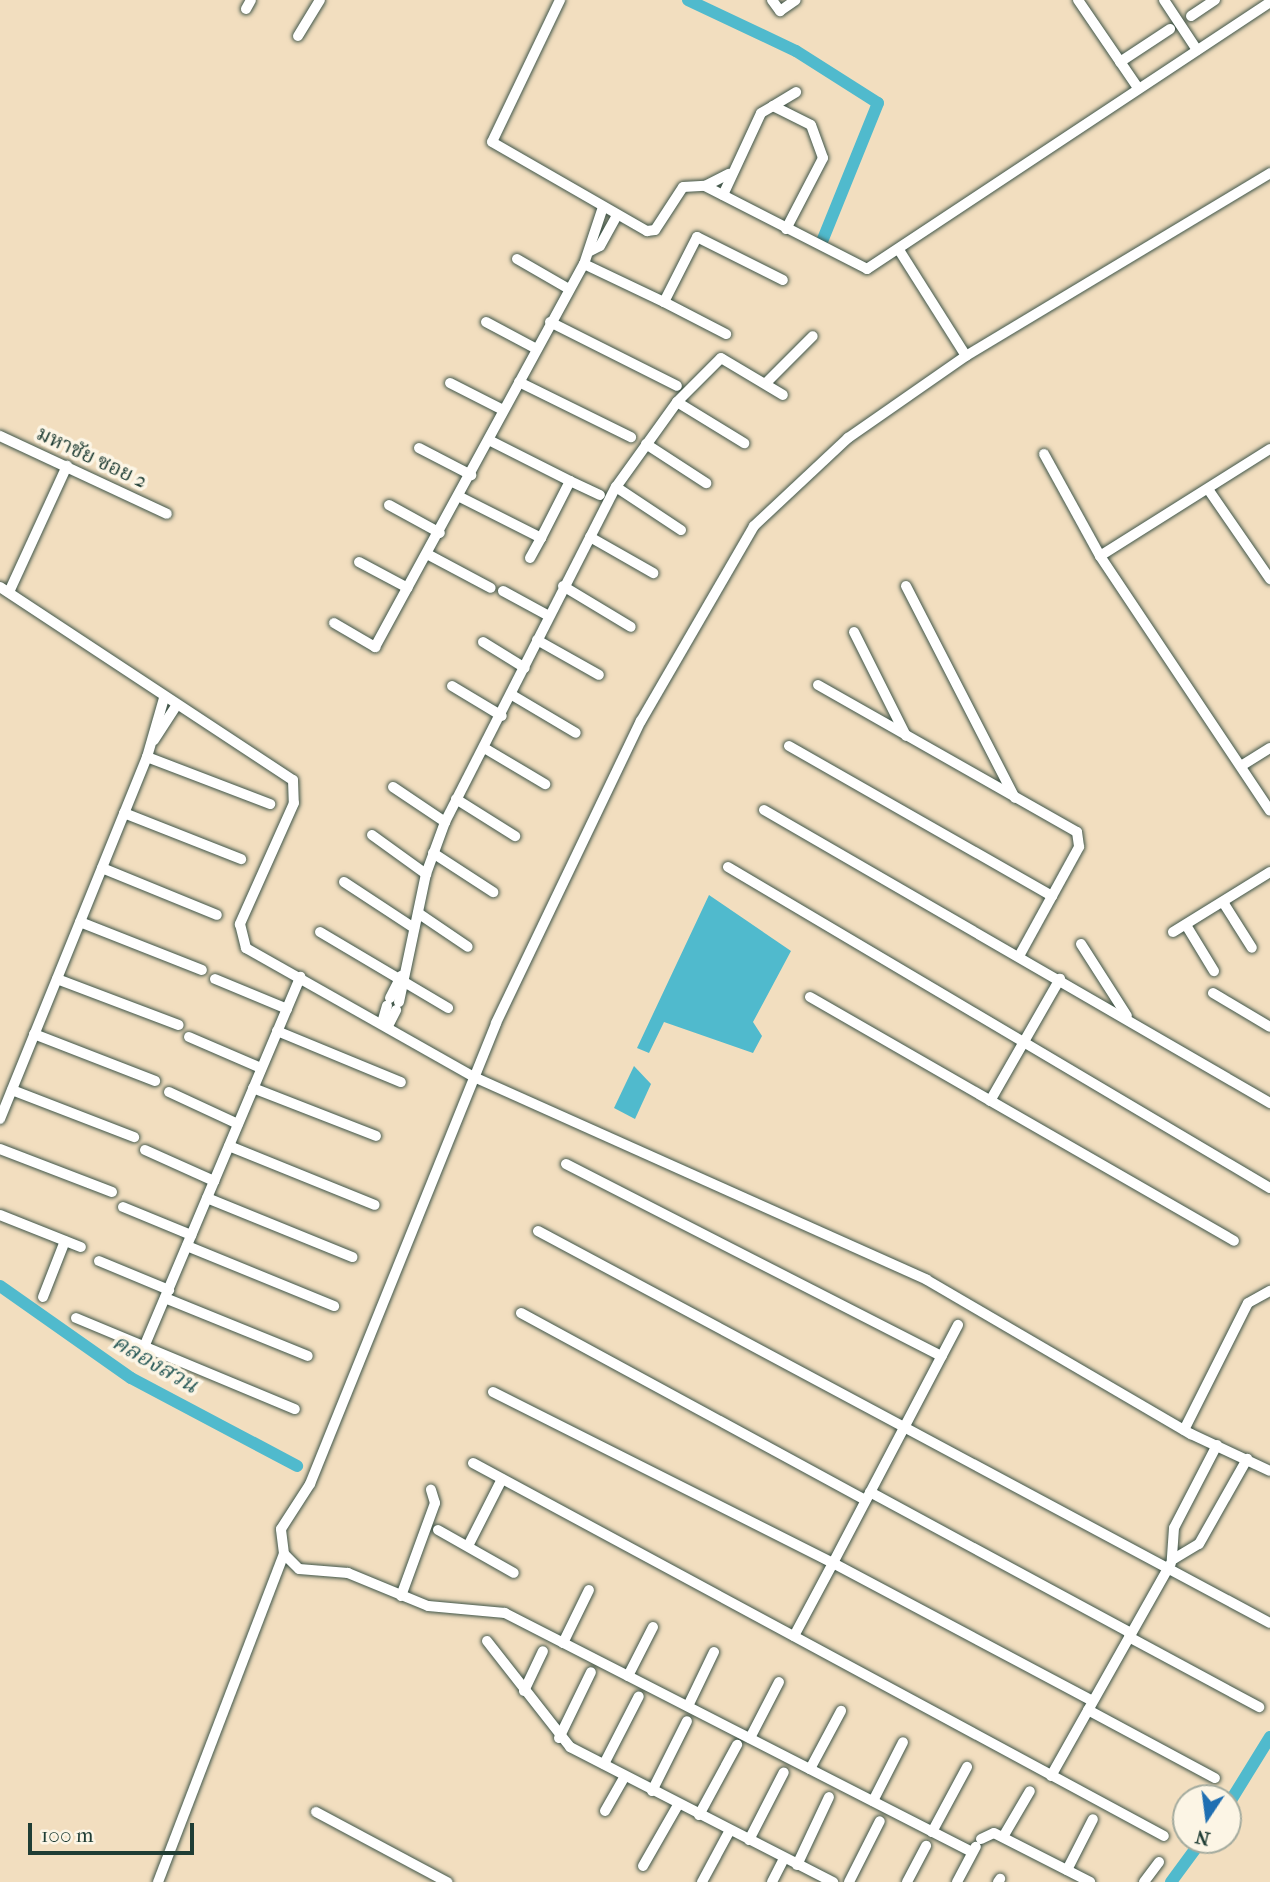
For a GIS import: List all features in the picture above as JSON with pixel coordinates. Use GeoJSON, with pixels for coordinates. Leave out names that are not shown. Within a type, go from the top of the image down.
{"type":"FeatureCollection","features":[{"type":"Feature","properties":{"kind":"street"},"geometry":{"type":"LineString","coordinates":[[298,36],[320,0]]}},
{"type":"Feature","properties":{"kind":"street"},"geometry":{"type":"LineString","coordinates":[[560,0],[492,142],[617,215],[655,229],[683,187],[705,187],[867,269],[1265,3]]}},
{"type":"Feature","properties":{"kind":"street"},"geometry":{"type":"LineString","coordinates":[[772,0],[780,11],[796,0]]}},
{"type":"Feature","properties":{"kind":"street"},"geometry":{"type":"LineString","coordinates":[[1078,0],[1138,88]]}},
{"type":"Feature","properties":{"kind":"street"},"geometry":{"type":"LineString","coordinates":[[1164,0],[1197,50]]}},
{"type":"Feature","properties":{"kind":"street"},"geometry":{"type":"LineString","coordinates":[[1191,16],[1215,0]]}},
{"type":"Feature","properties":{"kind":"street"},"geometry":{"type":"LineString","coordinates":[[1120,62],[1170,29]]}},
{"type":"Feature","properties":{"kind":"street"},"geometry":{"type":"LineString","coordinates":[[723,195],[729,174],[761,113],[796,92]]}},
{"type":"Feature","properties":{"kind":"street"},"geometry":{"type":"LineString","coordinates":[[773,106],[811,125],[823,158],[786,229]]}},
{"type":"Feature","properties":{"kind":"street"},"geometry":{"type":"LineString","coordinates":[[158,1882],[284,1554],[284,1517],[310,1484],[474,1077],[641,721],[754,526],[848,438],[967,356],[1270,173]]}},
{"type":"Feature","properties":{"kind":"street"},"geometry":{"type":"LineString","coordinates":[[705,187],[729,174]]}},
{"type":"Feature","properties":{"kind":"street"},"geometry":{"type":"LineString","coordinates":[[334,623],[374,647],[460,497],[503,410],[584,264],[603,207]]}},
{"type":"Feature","properties":{"kind":"street"},"geometry":{"type":"LineString","coordinates":[[590,251],[600,246],[617,215]]}},
{"type":"Feature","properties":{"kind":"street"},"geometry":{"type":"LineString","coordinates":[[664,302],[697,237],[783,280]]}},
{"type":"Feature","properties":{"kind":"street"},"geometry":{"type":"LineString","coordinates":[[899,250],[967,356]]}},
{"type":"Feature","properties":{"kind":"street"},"geometry":{"type":"LineString","coordinates":[[517,259],[569,289]]}},
{"type":"Feature","properties":{"kind":"street"},"geometry":{"type":"LineString","coordinates":[[584,264],[726,334]]}},
{"type":"Feature","properties":{"kind":"street"},"geometry":{"type":"LineString","coordinates":[[486,321],[536,348]]}},
{"type":"Feature","properties":{"kind":"street"},"geometry":{"type":"LineString","coordinates":[[550,322],[677,386]]}},
{"type":"Feature","properties":{"kind":"street"},"geometry":{"type":"LineString","coordinates":[[766,383],[813,336]]}},
{"type":"Feature","properties":{"kind":"street"},"geometry":{"type":"LineString","coordinates":[[386,1024],[406,967],[426,873],[445,822],[486,749],[547,615],[615,487],[677,402],[721,358],[783,395]]}},
{"type":"Feature","properties":{"kind":"street"},"geometry":{"type":"LineString","coordinates":[[519,382],[631,437]]}},
{"type":"Feature","properties":{"kind":"street"},"geometry":{"type":"LineString","coordinates":[[450,383],[503,410]]}},
{"type":"Feature","properties":{"kind":"street"},"geometry":{"type":"LineString","coordinates":[[677,402],[744,443]]}},
{"type":"Feature","properties":{"kind":"street","name":"มหาชัย ซอย 2"},"geometry":{"type":"LineString","coordinates":[[0,436],[167,514]]}},
{"type":"Feature","properties":{"kind":"street"},"geometry":{"type":"LineString","coordinates":[[489,440],[600,495]]}},
{"type":"Feature","properties":{"kind":"street"},"geometry":{"type":"LineString","coordinates":[[646,444],[706,483]]}},
{"type":"Feature","properties":{"kind":"street"},"geometry":{"type":"LineString","coordinates":[[419,448],[471,475]]}},
{"type":"Feature","properties":{"kind":"street"},"geometry":{"type":"LineString","coordinates":[[1100,556],[1210,492],[1270,449]]}},
{"type":"Feature","properties":{"kind":"street"},"geometry":{"type":"LineString","coordinates":[[1044,454],[1100,556],[1270,811]]}},
{"type":"Feature","properties":{"kind":"street"},"geometry":{"type":"LineString","coordinates":[[67,466],[4,589],[297,787],[237,933],[246,948],[386,1024],[474,1077],[927,1280],[1184,1430],[1270,1471]]}},
{"type":"Feature","properties":{"kind":"street"},"geometry":{"type":"LineString","coordinates":[[530,558],[570,481]]}},
{"type":"Feature","properties":{"kind":"street"},"geometry":{"type":"LineString","coordinates":[[615,487],[681,530]]}},
{"type":"Feature","properties":{"kind":"street"},"geometry":{"type":"LineString","coordinates":[[1210,492],[1270,579]]}},
{"type":"Feature","properties":{"kind":"street"},"geometry":{"type":"LineString","coordinates":[[460,497],[541,538]]}},
{"type":"Feature","properties":{"kind":"street"},"geometry":{"type":"LineString","coordinates":[[389,505],[439,533]]}},
{"type":"Feature","properties":{"kind":"street"},"geometry":{"type":"LineString","coordinates":[[590,537],[653,573]]}},
{"type":"Feature","properties":{"kind":"street"},"geometry":{"type":"LineString","coordinates":[[428,554],[491,588]]}},
{"type":"Feature","properties":{"kind":"street"},"geometry":{"type":"LineString","coordinates":[[359,562],[408,588]]}},
{"type":"Feature","properties":{"kind":"street"},"geometry":{"type":"LineString","coordinates":[[564,586],[631,627]]}},
{"type":"Feature","properties":{"kind":"street"},"geometry":{"type":"LineString","coordinates":[[906,586],[1015,798]]}},
{"type":"Feature","properties":{"kind":"street"},"geometry":{"type":"LineString","coordinates":[[503,591],[547,615]]}},
{"type":"Feature","properties":{"kind":"street"},"geometry":{"type":"LineString","coordinates":[[854,632],[906,736]]}},
{"type":"Feature","properties":{"kind":"street"},"geometry":{"type":"LineString","coordinates":[[537,640],[599,675]]}},
{"type":"Feature","properties":{"kind":"street"},"geometry":{"type":"LineString","coordinates":[[483,642],[525,668]]}},
{"type":"Feature","properties":{"kind":"street"},"geometry":{"type":"LineString","coordinates":[[818,685],[1081,839],[1019,956]]}},
{"type":"Feature","properties":{"kind":"street"},"geometry":{"type":"LineString","coordinates":[[452,686],[502,716]]}},
{"type":"Feature","properties":{"kind":"street"},"geometry":{"type":"LineString","coordinates":[[512,695],[576,733]]}},
{"type":"Feature","properties":{"kind":"street"},"geometry":{"type":"LineString","coordinates":[[154,740],[152,726],[164,698]]}},
{"type":"Feature","properties":{"kind":"street"},"geometry":{"type":"LineString","coordinates":[[0,1119],[154,740],[176,706]]}},
{"type":"Feature","properties":{"kind":"street"},"geometry":{"type":"LineString","coordinates":[[789,746],[1052,896]]}},
{"type":"Feature","properties":{"kind":"street"},"geometry":{"type":"LineString","coordinates":[[1241,766],[1270,748]]}},
{"type":"Feature","properties":{"kind":"street"},"geometry":{"type":"LineString","coordinates":[[486,749],[545,784]]}},
{"type":"Feature","properties":{"kind":"street"},"geometry":{"type":"LineString","coordinates":[[147,757],[270,804]]}},
{"type":"Feature","properties":{"kind":"street"},"geometry":{"type":"LineString","coordinates":[[1258,757],[1270,764]]}},
{"type":"Feature","properties":{"kind":"street"},"geometry":{"type":"LineString","coordinates":[[393,787],[445,822]]}},
{"type":"Feature","properties":{"kind":"street"},"geometry":{"type":"LineString","coordinates":[[456,799],[515,836]]}},
{"type":"Feature","properties":{"kind":"street"},"geometry":{"type":"LineString","coordinates":[[764,810],[1128,1018],[1270,1103]]}},
{"type":"Feature","properties":{"kind":"street"},"geometry":{"type":"LineString","coordinates":[[124,813],[241,859]]}},
{"type":"Feature","properties":{"kind":"street"},"geometry":{"type":"LineString","coordinates":[[372,835],[426,873]]}},
{"type":"Feature","properties":{"kind":"street"},"geometry":{"type":"LineString","coordinates":[[433,853],[493,892]]}},
{"type":"Feature","properties":{"kind":"street"},"geometry":{"type":"LineString","coordinates":[[728,867],[1025,1040],[1270,1188]]}},
{"type":"Feature","properties":{"kind":"street"},"geometry":{"type":"LineString","coordinates":[[102,868],[217,915]]}},
{"type":"Feature","properties":{"kind":"street"},"geometry":{"type":"LineString","coordinates":[[1174,932],[1268,878]]}},
{"type":"Feature","properties":{"kind":"street"},"geometry":{"type":"LineString","coordinates":[[344,883],[414,928]]}},
{"type":"Feature","properties":{"kind":"street"},"geometry":{"type":"LineString","coordinates":[[1223,902],[1252,948]]}},
{"type":"Feature","properties":{"kind":"street"},"geometry":{"type":"LineString","coordinates":[[418,913],[468,947]]}},
{"type":"Feature","properties":{"kind":"street"},"geometry":{"type":"LineString","coordinates":[[80,922],[202,970]]}},
{"type":"Feature","properties":{"kind":"street"},"geometry":{"type":"LineString","coordinates":[[1186,925],[1214,971]]}},
{"type":"Feature","properties":{"kind":"street"},"geometry":{"type":"LineString","coordinates":[[320,932],[448,1008]]}},
{"type":"Feature","properties":{"kind":"street"},"geometry":{"type":"LineString","coordinates":[[1081,944],[1128,1018]]}},
{"type":"Feature","properties":{"kind":"street"},"geometry":{"type":"LineString","coordinates":[[144,1348],[300,977]]}},
{"type":"Feature","properties":{"kind":"street"},"geometry":{"type":"LineString","coordinates":[[57,979],[179,1025]]}},
{"type":"Feature","properties":{"kind":"street"},"geometry":{"type":"LineString","coordinates":[[215,979],[286,1009]]}},
{"type":"Feature","properties":{"kind":"street"},"geometry":{"type":"LineString","coordinates":[[990,1101],[1060,979]]}},
{"type":"Feature","properties":{"kind":"street"},"geometry":{"type":"LineString","coordinates":[[1213,993],[1270,1027]]}},
{"type":"Feature","properties":{"kind":"street"},"geometry":{"type":"LineString","coordinates":[[810,997],[1234,1241]]}},
{"type":"Feature","properties":{"kind":"street"},"geometry":{"type":"LineString","coordinates":[[277,1031],[401,1082]]}},
{"type":"Feature","properties":{"kind":"street"},"geometry":{"type":"LineString","coordinates":[[34,1034],[155,1081]]}},
{"type":"Feature","properties":{"kind":"street"},"geometry":{"type":"LineString","coordinates":[[189,1037],[261,1068]]}},
{"type":"Feature","properties":{"kind":"street"},"geometry":{"type":"LineString","coordinates":[[253,1088],[376,1136]]}},
{"type":"Feature","properties":{"kind":"street"},"geometry":{"type":"LineString","coordinates":[[12,1090],[134,1137]]}},
{"type":"Feature","properties":{"kind":"street"},"geometry":{"type":"LineString","coordinates":[[169,1092],[238,1124]]}},
{"type":"Feature","properties":{"kind":"street"},"geometry":{"type":"LineString","coordinates":[[229,1146],[375,1205]]}},
{"type":"Feature","properties":{"kind":"street"},"geometry":{"type":"LineString","coordinates":[[0,1149],[112,1192]]}},
{"type":"Feature","properties":{"kind":"street"},"geometry":{"type":"LineString","coordinates":[[145,1150],[214,1181]]}},
{"type":"Feature","properties":{"kind":"street"},"geometry":{"type":"LineString","coordinates":[[566,1164],[942,1356]]}},
{"type":"Feature","properties":{"kind":"street"},"geometry":{"type":"LineString","coordinates":[[207,1198],[352,1257]]}},
{"type":"Feature","properties":{"kind":"street"},"geometry":{"type":"LineString","coordinates":[[123,1207],[191,1235]]}},
{"type":"Feature","properties":{"kind":"street"},"geometry":{"type":"LineString","coordinates":[[0,1215],[81,1247]]}},
{"type":"Feature","properties":{"kind":"street"},"geometry":{"type":"LineString","coordinates":[[538,1231],[1170,1564],[1270,1623]]}},
{"type":"Feature","properties":{"kind":"street"},"geometry":{"type":"LineString","coordinates":[[43,1297],[65,1241]]}},
{"type":"Feature","properties":{"kind":"street"},"geometry":{"type":"LineString","coordinates":[[187,1247],[334,1306]]}},
{"type":"Feature","properties":{"kind":"street"},"geometry":{"type":"LineString","coordinates":[[99,1261],[308,1356]]}},
{"type":"Feature","properties":{"kind":"street"},"geometry":{"type":"LineString","coordinates":[[1184,1430],[1248,1303],[1270,1290]]}},
{"type":"Feature","properties":{"kind":"street"},"geometry":{"type":"LineString","coordinates":[[521,1313],[1130,1635],[1259,1707]]}},
{"type":"Feature","properties":{"kind":"street"},"geometry":{"type":"LineString","coordinates":[[76,1318],[296,1409]]}},
{"type":"Feature","properties":{"kind":"street"},"geometry":{"type":"LineString","coordinates":[[794,1636],[958,1325]]}},
{"type":"Feature","properties":{"kind":"street"},"geometry":{"type":"LineString","coordinates":[[493,1392],[832,1563],[1215,1778]]}},
{"type":"Feature","properties":{"kind":"street"},"geometry":{"type":"LineString","coordinates":[[1051,1776],[1170,1564],[1174,1528],[1217,1445]]}},
{"type":"Feature","properties":{"kind":"street"},"geometry":{"type":"LineString","coordinates":[[1170,1564],[1199,1544],[1247,1459]]}},
{"type":"Feature","properties":{"kind":"street"},"geometry":{"type":"LineString","coordinates":[[473,1463],[1164,1836]]}},
{"type":"Feature","properties":{"kind":"street"},"geometry":{"type":"LineString","coordinates":[[468,1546],[502,1479]]}},
{"type":"Feature","properties":{"kind":"street"},"geometry":{"type":"LineString","coordinates":[[401,1596],[435,1503],[431,1490]]}},
{"type":"Feature","properties":{"kind":"street"},"geometry":{"type":"LineString","coordinates":[[438,1530],[514,1573]]}},
{"type":"Feature","properties":{"kind":"street"},"geometry":{"type":"LineString","coordinates":[[284,1554],[299,1569],[348,1573],[428,1606],[505,1613],[932,1832],[977,1845]]}},
{"type":"Feature","properties":{"kind":"street"},"geometry":{"type":"LineString","coordinates":[[563,1643],[590,1590]]}},
{"type":"Feature","properties":{"kind":"street"},"geometry":{"type":"LineString","coordinates":[[628,1676],[653,1628]]}},
{"type":"Feature","properties":{"kind":"street"},"geometry":{"type":"LineString","coordinates":[[487,1641],[559,1738],[678,1805],[832,1882]]}},
{"type":"Feature","properties":{"kind":"street"},"geometry":{"type":"LineString","coordinates":[[524,1691],[543,1651]]}},
{"type":"Feature","properties":{"kind":"street"},"geometry":{"type":"LineString","coordinates":[[688,1706],[714,1652]]}},
{"type":"Feature","properties":{"kind":"street"},"geometry":{"type":"LineString","coordinates":[[559,1738],[591,1672]]}},
{"type":"Feature","properties":{"kind":"street"},"geometry":{"type":"LineString","coordinates":[[750,1738],[779,1682]]}},
{"type":"Feature","properties":{"kind":"street"},"geometry":{"type":"LineString","coordinates":[[604,1764],[639,1696]]}},
{"type":"Feature","properties":{"kind":"street"},"geometry":{"type":"LineString","coordinates":[[810,1769],[841,1711]]}},
{"type":"Feature","properties":{"kind":"street"},"geometry":{"type":"LineString","coordinates":[[652,1791],[687,1721]]}},
{"type":"Feature","properties":{"kind":"street"},"geometry":{"type":"LineString","coordinates":[[873,1801],[903,1742]]}},
{"type":"Feature","properties":{"kind":"street"},"geometry":{"type":"LineString","coordinates":[[699,1815],[737,1745]]}},
{"type":"Feature","properties":{"kind":"street"},"geometry":{"type":"LineString","coordinates":[[932,1832],[967,1767]]}},
{"type":"Feature","properties":{"kind":"street"},"geometry":{"type":"LineString","coordinates":[[749,1840],[783,1772]]}},
{"type":"Feature","properties":{"kind":"street"},"geometry":{"type":"LineString","coordinates":[[605,1811],[625,1776]]}},
{"type":"Feature","properties":{"kind":"street"},"geometry":{"type":"LineString","coordinates":[[1003,1837],[1030,1791]]}},
{"type":"Feature","properties":{"kind":"street"},"geometry":{"type":"LineString","coordinates":[[797,1864],[829,1797]]}},
{"type":"Feature","properties":{"kind":"street"},"geometry":{"type":"LineString","coordinates":[[643,1866],[678,1805]]}},
{"type":"Feature","properties":{"kind":"street"},"geometry":{"type":"LineString","coordinates":[[316,1812],[447,1882]]}},
{"type":"Feature","properties":{"kind":"street"},"geometry":{"type":"LineString","coordinates":[[1067,1870],[1093,1819]]}},
{"type":"Feature","properties":{"kind":"street"},"geometry":{"type":"LineString","coordinates":[[849,1882],[880,1821]]}},
{"type":"Feature","properties":{"kind":"street"},"geometry":{"type":"LineString","coordinates":[[702,1882],[730,1830]]}},
{"type":"Feature","properties":{"kind":"street"},"geometry":{"type":"LineString","coordinates":[[957,1882],[977,1845],[989,1832],[1090,1882]]}},
{"type":"Feature","properties":{"kind":"street"},"geometry":{"type":"LineString","coordinates":[[907,1882],[926,1846]]}},
{"type":"Feature","properties":{"kind":"street"},"geometry":{"type":"LineString","coordinates":[[772,1882],[784,1858]]}},
{"type":"Feature","properties":{"kind":"street"},"geometry":{"type":"LineString","coordinates":[[1144,1882],[1159,1862]]}},
{"type":"Feature","properties":{"kind":"water"},"geometry":{"type":"Polygon","coordinates":[[[709,895],[791,951],[753,1022],[762,1036],[753,1053],[664,1022],[649,1053],[637,1048],[709,895]]]}},
{"type":"Feature","properties":{"kind":"water"},"geometry":{"type":"Polygon","coordinates":[[[634,1066],[651,1084],[635,1119],[614,1108],[634,1066]]]}},
{"type":"Feature","properties":{"kind":"waterway"},"geometry":{"type":"LineString","coordinates":[[688,0],[796,51],[878,103],[823,239]]}},
{"type":"Feature","properties":{"kind":"waterway","name":"คลองสวน"},"geometry":{"type":"LineString","coordinates":[[0,1286],[131,1378],[297,1466]]}},
{"type":"Feature","properties":{"kind":"waterway"},"geometry":{"type":"LineString","coordinates":[[1241,1784],[1270,1737]]}},
{"type":"Feature","properties":{"kind":"waterway"},"geometry":{"type":"LineString","coordinates":[[1171,1882],[1192,1854]]}}]}
